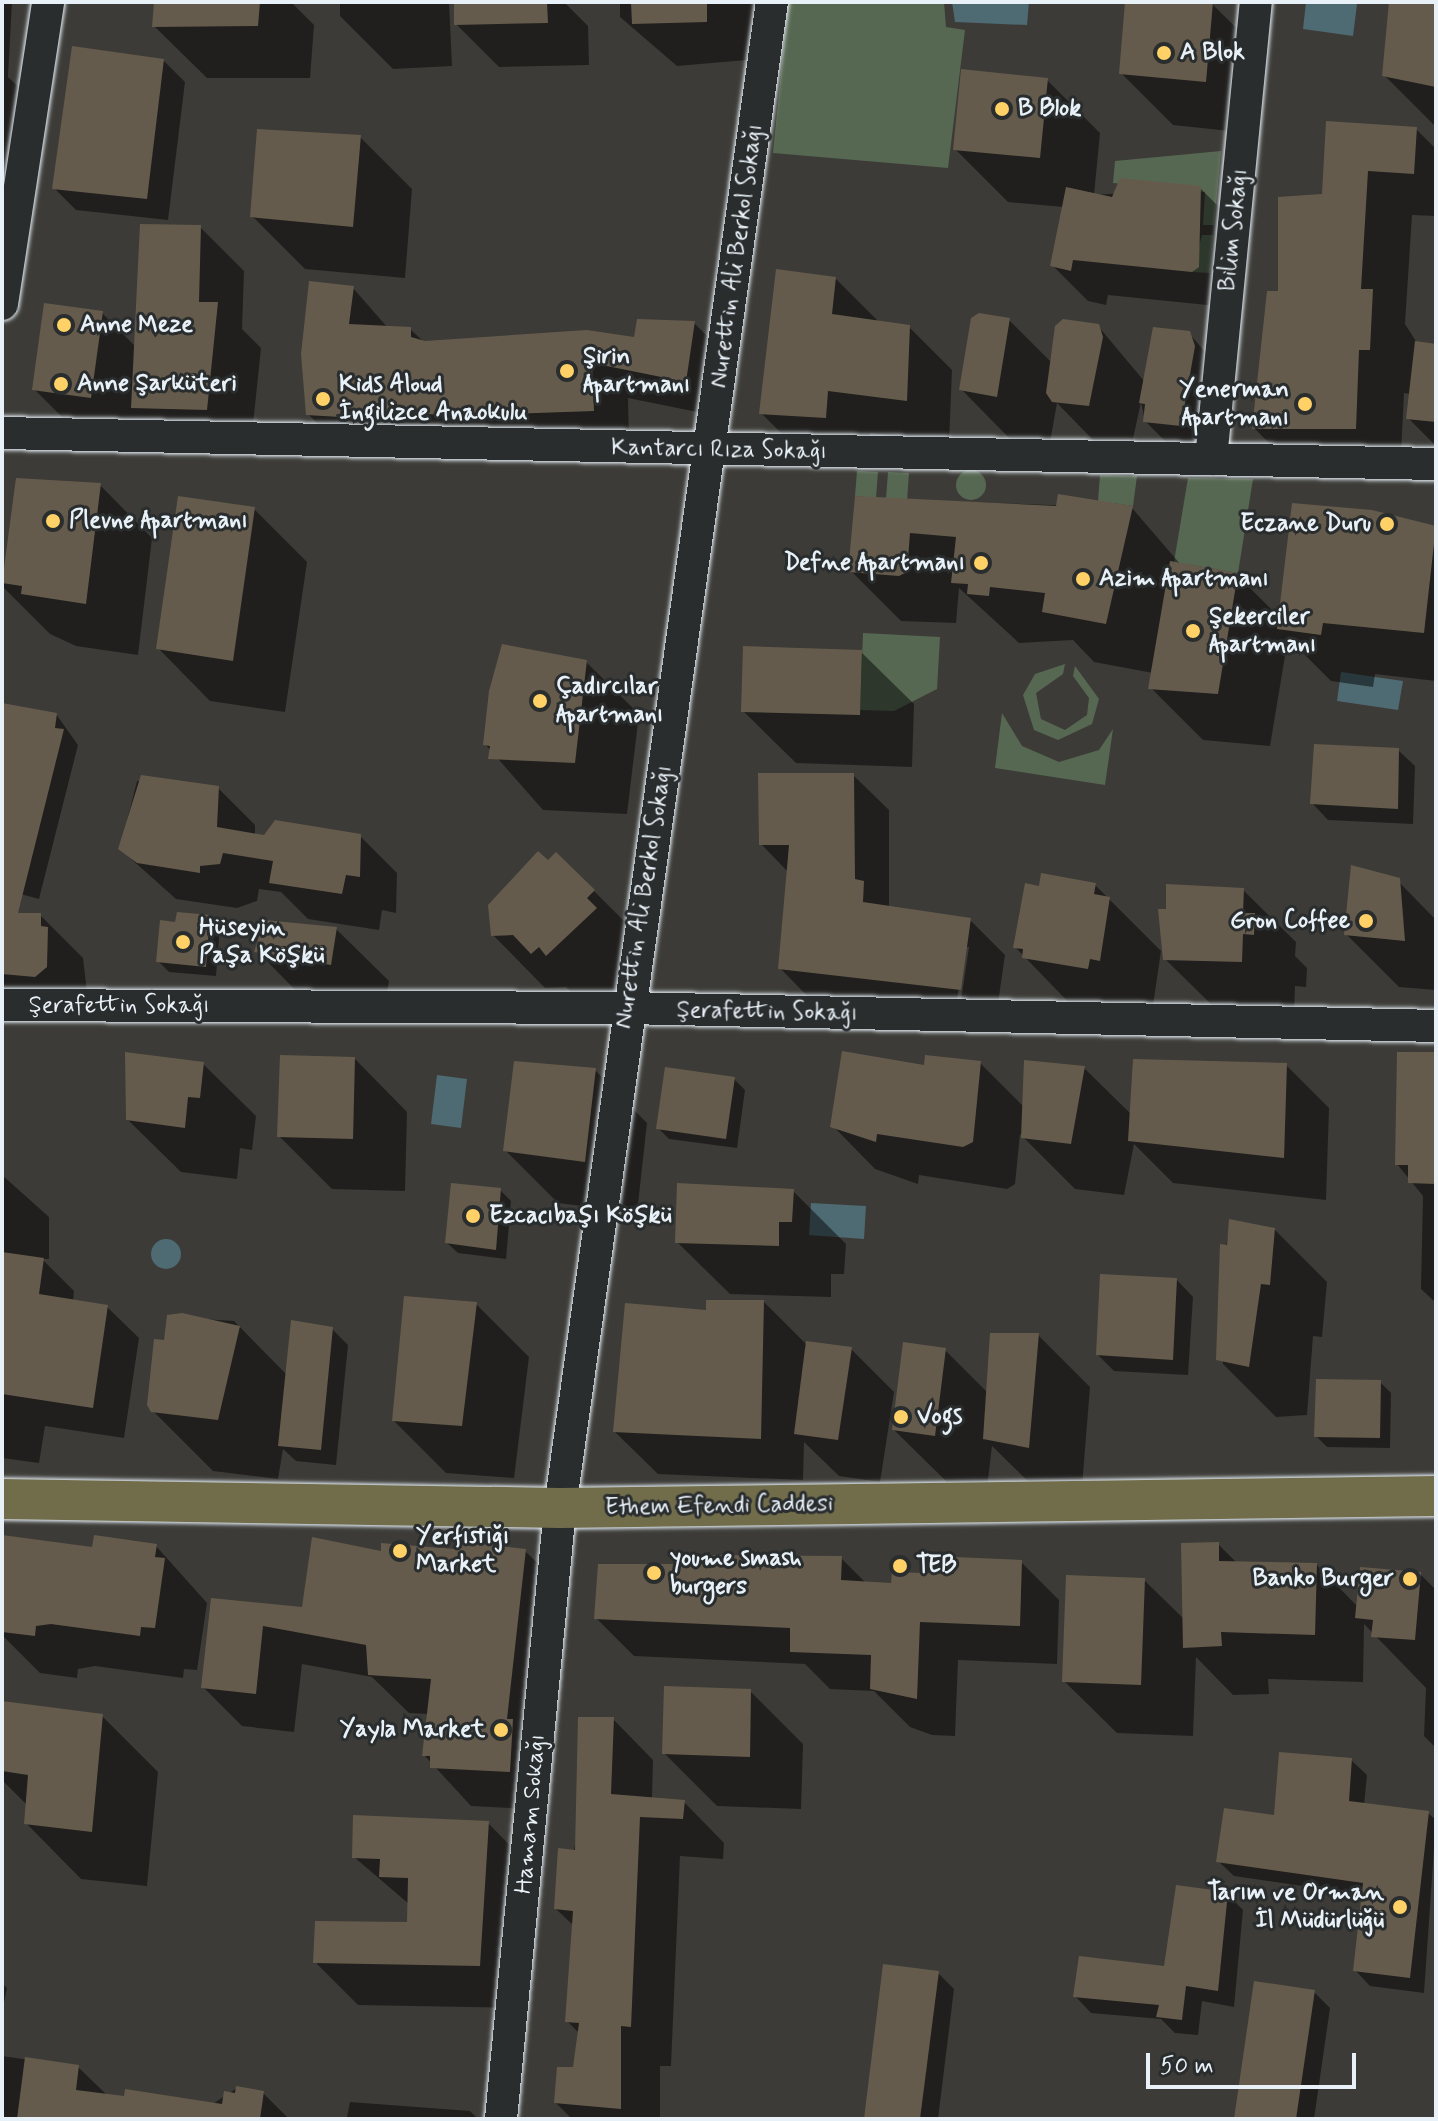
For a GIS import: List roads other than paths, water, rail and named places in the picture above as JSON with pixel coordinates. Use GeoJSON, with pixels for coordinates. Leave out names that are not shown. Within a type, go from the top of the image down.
{"type":"FeatureCollection","features":[{"type":"Feature","properties":{"kind":"main road","name":"Ethem Efendi Caddesi"},"geometry":{"type":"LineString","coordinates":[[2,1499],[560,1508],[1436,1496]]}},
{"type":"Feature","properties":{"kind":"street"},"geometry":{"type":"LineString","coordinates":[[2,304],[48,2]]}},
{"type":"Feature","properties":{"kind":"street","name":"Nurettin Ali Berkol Sokağı"},"geometry":{"type":"LineString","coordinates":[[560,1508],[627,1008],[772,2]]}},
{"type":"Feature","properties":{"kind":"street","name":"Bilim Sokağı"},"geometry":{"type":"LineString","coordinates":[[1211,459],[1256,2]]}},
{"type":"Feature","properties":{"kind":"street","name":"Kantarcı Rıza Sokağı"},"geometry":{"type":"LineString","coordinates":[[2,433],[1436,464]]}},
{"type":"Feature","properties":{"kind":"street","name":"Şerafettin Sokağı"},"geometry":{"type":"LineString","coordinates":[[2,1005],[627,1008],[1436,1026]]}},
{"type":"Feature","properties":{"kind":"street","name":"Hamam Sokağı"},"geometry":{"type":"LineString","coordinates":[[501,2119],[560,1508]]}},
{"type":"Feature","properties":{"kind":"water"},"geometry":{"type":"Polygon","coordinates":[[[952,2],[1029,2],[1027,25],[955,22],[952,2]]]}},
{"type":"Feature","properties":{"kind":"water"},"geometry":{"type":"Polygon","coordinates":[[[1306,2],[1357,4],[1353,36],[1303,29],[1306,2]]]}},
{"type":"Feature","properties":{"kind":"water"},"geometry":{"type":"Polygon","coordinates":[[[1341,672],[1403,681],[1398,710],[1337,701],[1341,672]]]}},
{"type":"Feature","properties":{"kind":"water"},"geometry":{"type":"Polygon","coordinates":[[[437,1075],[467,1079],[461,1128],[431,1124],[437,1075]]]}},
{"type":"Feature","properties":{"kind":"water"},"geometry":{"type":"Polygon","coordinates":[[[811,1203],[866,1206],[864,1239],[809,1235],[811,1203]]]}},
{"type":"Feature","properties":{"kind":"water"},"geometry":{"type":"Polygon","coordinates":[[[166,1239],[172,1240],[180,1248],[180,1260],[172,1268],[166,1269],[160,1268],[152,1260],[151,1254],[152,1248],[160,1240],[166,1239]]]}},
{"type":"Feature","properties":{"kind":"place","name":"A Blok"},"geometry":{"type":"Point","coordinates":[1164,53]}},
{"type":"Feature","properties":{"kind":"place","name":"B Blok"},"geometry":{"type":"Point","coordinates":[1002,109]}},
{"type":"Feature","properties":{"kind":"place","name":"Anne Meze"},"geometry":{"type":"Point","coordinates":[64,325]}},
{"type":"Feature","properties":{"kind":"place","name":"Şirin Apartmanı"},"geometry":{"type":"Point","coordinates":[567,371]}},
{"type":"Feature","properties":{"kind":"place","name":"Anne Şarküteri"},"geometry":{"type":"Point","coordinates":[61,384]}},
{"type":"Feature","properties":{"kind":"place","name":"Kids Aloud İngilizce Anaokulu"},"geometry":{"type":"Point","coordinates":[323,399]}},
{"type":"Feature","properties":{"kind":"place","name":"Yenerman Apartmanı"},"geometry":{"type":"Point","coordinates":[1305,404]}},
{"type":"Feature","properties":{"kind":"place","name":"Plevne Apartmanı"},"geometry":{"type":"Point","coordinates":[53,521]}},
{"type":"Feature","properties":{"kind":"place","name":"Eczane Duru"},"geometry":{"type":"Point","coordinates":[1387,524]}},
{"type":"Feature","properties":{"kind":"place","name":"Defne Apartmanı"},"geometry":{"type":"Point","coordinates":[981,563]}},
{"type":"Feature","properties":{"kind":"place","name":"Azim Apartmanı"},"geometry":{"type":"Point","coordinates":[1083,579]}},
{"type":"Feature","properties":{"kind":"place","name":"Şekerciler Apartmanı"},"geometry":{"type":"Point","coordinates":[1193,631]}},
{"type":"Feature","properties":{"kind":"place","name":"Çadırcılar Apartmanı"},"geometry":{"type":"Point","coordinates":[540,701]}},
{"type":"Feature","properties":{"kind":"place","name":"Gron Coffee"},"geometry":{"type":"Point","coordinates":[1366,921]}},
{"type":"Feature","properties":{"kind":"place","name":"Hüseyin Paşa Köşkü"},"geometry":{"type":"Point","coordinates":[183,942]}},
{"type":"Feature","properties":{"kind":"place","name":"Ezcacıbaşı Köşkü"},"geometry":{"type":"Point","coordinates":[473,1216]}},
{"type":"Feature","properties":{"kind":"place","name":"Vogs"},"geometry":{"type":"Point","coordinates":[901,1417]}},
{"type":"Feature","properties":{"kind":"place","name":"Yerfıstığı Market"},"geometry":{"type":"Point","coordinates":[400,1551]}},
{"type":"Feature","properties":{"kind":"place","name":"TEB"},"geometry":{"type":"Point","coordinates":[900,1566]}},
{"type":"Feature","properties":{"kind":"place","name":"youme smash burgers"},"geometry":{"type":"Point","coordinates":[654,1573]}},
{"type":"Feature","properties":{"kind":"place","name":"Banko Burger"},"geometry":{"type":"Point","coordinates":[1410,1579]}},
{"type":"Feature","properties":{"kind":"place","name":"Yayla Market"},"geometry":{"type":"Point","coordinates":[501,1730]}},
{"type":"Feature","properties":{"kind":"place","name":"Tarım ve Orman İl Müdürlüğü"},"geometry":{"type":"Point","coordinates":[1400,1907]}}]}
